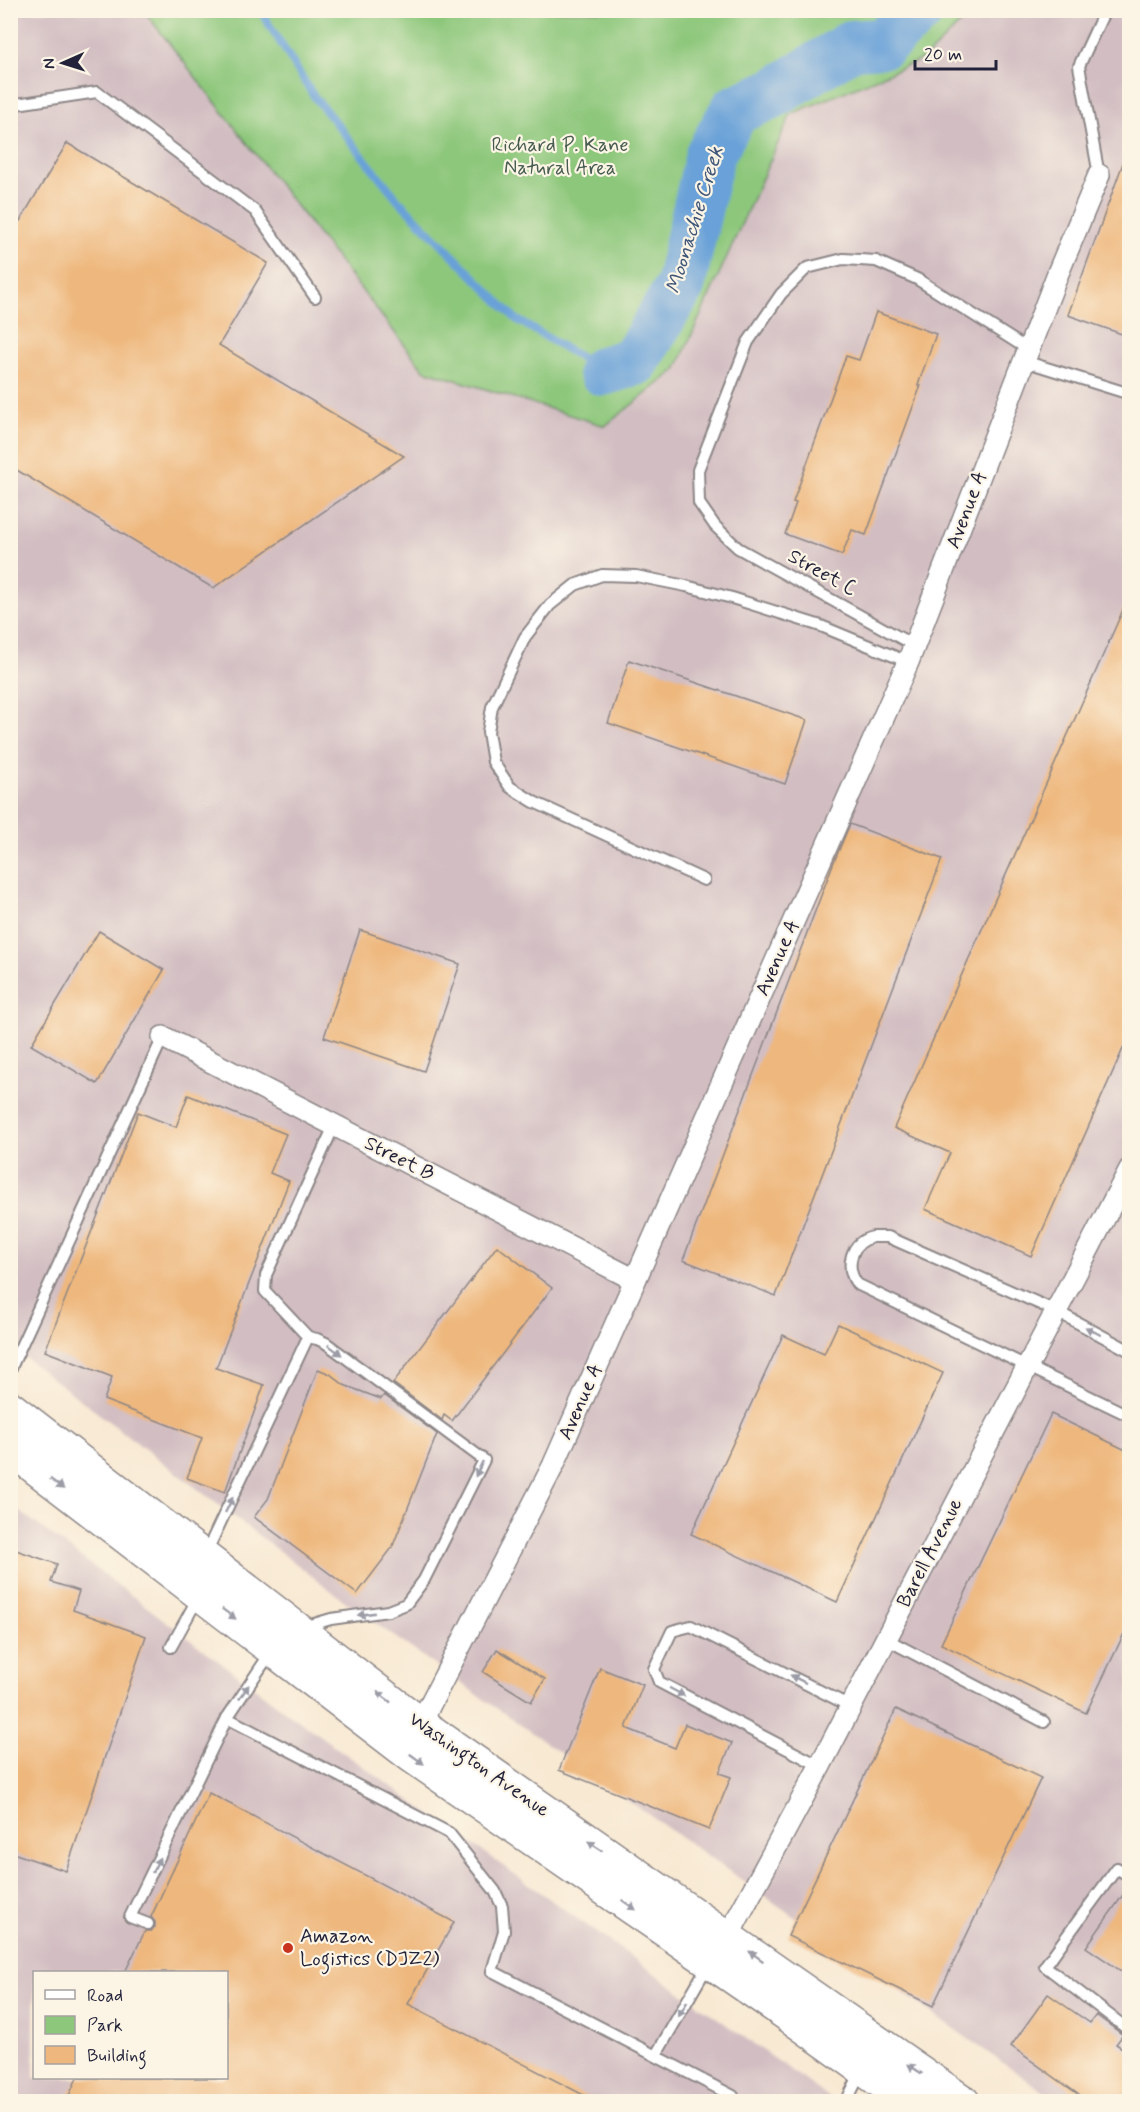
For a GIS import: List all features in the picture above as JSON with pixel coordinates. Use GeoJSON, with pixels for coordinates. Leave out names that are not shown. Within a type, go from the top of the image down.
{"type":"FeatureCollection","features":[{"type":"Feature","properties":{"kind":"main road","name":"Washington Avenue"},"geometry":{"type":"LineString","coordinates":[[10,1407],[203,1558],[285,1639],[412,1756],[623,1900],[719,1949],[784,2012],[910,2102]]}},
{"type":"Feature","properties":{"kind":"main road","name":"Washington Avenue"},"geometry":{"type":"LineString","coordinates":[[10,1448],[201,1593],[285,1639],[420,1724],[719,1949],[963,2102]]}},
{"type":"Feature","properties":{"kind":"street","name":"Avenue A"},"geometry":{"type":"LineString","coordinates":[[420,1724],[553,1466],[912,654],[1099,175]]}},
{"type":"Feature","properties":{"kind":"street","name":"Street B"},"geometry":{"type":"LineString","coordinates":[[163,1037],[635,1280]]}},
{"type":"Feature","properties":{"kind":"street","name":"Barell Avenue"},"geometry":{"type":"LineString","coordinates":[[719,1949],[886,1639],[1130,1169]]}},
{"type":"Feature","properties":{"kind":"lane"},"geometry":{"type":"LineString","coordinates":[[1099,175],[1079,66],[1105,10]]}},
{"type":"Feature","properties":{"kind":"lane"},"geometry":{"type":"LineString","coordinates":[[10,105],[97,92],[255,211],[315,297]]}},
{"type":"Feature","properties":{"kind":"lane","name":"Street C"},"geometry":{"type":"LineString","coordinates":[[912,654],[738,548],[716,526],[699,503],[698,470],[748,342],[781,294],[807,268],[843,259],[876,261],[916,279],[1027,355],[1130,394]]}},
{"type":"Feature","properties":{"kind":"lane"},"geometry":{"type":"LineString","coordinates":[[704,880],[534,802],[510,787],[493,762],[488,732],[492,707],[525,637],[550,605],[575,585],[602,575],[636,576],[697,589],[912,654]]}},
{"type":"Feature","properties":{"kind":"lane"},"geometry":{"type":"LineString","coordinates":[[10,1370],[163,1037]]}},
{"type":"Feature","properties":{"kind":"lane"},"geometry":{"type":"LineString","coordinates":[[148,1924],[130,1917],[227,1718],[285,1639],[331,1619],[388,1611],[406,1604],[423,1580],[484,1460],[326,1343],[308,1337],[265,1291],[266,1275],[334,1125]]}},
{"type":"Feature","properties":{"kind":"lane"},"geometry":{"type":"LineString","coordinates":[[1130,1351],[1056,1311],[888,1237],[872,1238],[862,1242],[855,1249],[849,1262],[850,1275],[857,1284],[1130,1416]]}},
{"type":"Feature","properties":{"kind":"lane"},"geometry":{"type":"LineString","coordinates":[[203,1558],[308,1337]]}},
{"type":"Feature","properties":{"kind":"lane"},"geometry":{"type":"LineString","coordinates":[[171,1647],[201,1593]]}},
{"type":"Feature","properties":{"kind":"lane"},"geometry":{"type":"LineString","coordinates":[[819,1766],[659,1682],[654,1669],[672,1631],[691,1626],[850,1706]]}},
{"type":"Feature","properties":{"kind":"lane"},"geometry":{"type":"LineString","coordinates":[[886,1639],[1044,1722]]}},
{"type":"Feature","properties":{"kind":"lane"},"geometry":{"type":"LineString","coordinates":[[227,1718],[449,1833],[495,1891],[502,1906],[504,1931],[492,1971],[733,2096],[730,2102]]}},
{"type":"Feature","properties":{"kind":"lane"},"geometry":{"type":"LineString","coordinates":[[1130,1877],[1117,1868],[1045,1966],[1130,2031]]}},
{"type":"Feature","properties":{"kind":"lane"},"geometry":{"type":"LineString","coordinates":[[656,2055],[719,1949]]}},
{"type":"Feature","properties":{"kind":"lane"},"geometry":{"type":"LineString","coordinates":[[846,2102],[862,2069]]}},
{"type":"Feature","properties":{"kind":"shaded area"},"geometry":{"type":"Polygon","coordinates":[[[10,11],[144,11],[424,370],[676,370],[791,114],[925,58],[973,11],[1129,11],[1129,2101],[1057,2101],[358,1611],[11,1347],[10,11]]]}},
{"type":"Feature","properties":{"kind":"shaded area"},"geometry":{"type":"Polygon","coordinates":[[[10,1504],[285,1711],[834,2101],[11,2101],[10,1504]]]}},
{"type":"Feature","properties":{"kind":"green space","name":"Richard P. Kane Natural Area"},"geometry":{"type":"Polygon","coordinates":[[[144,11],[973,11],[925,58],[791,114],[676,370],[605,426],[424,370],[144,11]]]}},
{"type":"Feature","properties":{"kind":"building"},"geometry":{"type":"Polygon","coordinates":[[[67,143],[268,263],[219,345],[404,456],[213,588],[10,466],[10,215],[20,221],[67,143]]]}},
{"type":"Feature","properties":{"kind":"building"},"geometry":{"type":"Polygon","coordinates":[[[1127,152],[1130,152],[1130,337],[1068,315],[1127,152]]]}},
{"type":"Feature","properties":{"kind":"building"},"geometry":{"type":"Polygon","coordinates":[[[876,312],[936,334],[918,385],[921,385],[866,535],[852,530],[842,555],[785,534],[796,503],[793,502],[846,356],[859,360],[876,312]]]}},
{"type":"Feature","properties":{"kind":"building"},"geometry":{"type":"Polygon","coordinates":[[[1130,594],[1130,1033],[1031,1256],[925,1209],[950,1153],[894,1128],[1130,594]]]}},
{"type":"Feature","properties":{"kind":"building"},"geometry":{"type":"Polygon","coordinates":[[[629,660],[807,720],[785,784],[608,723],[629,660]]]}},
{"type":"Feature","properties":{"kind":"building"},"geometry":{"type":"Polygon","coordinates":[[[850,824],[942,859],[776,1296],[683,1260],[850,824]]]}},
{"type":"Feature","properties":{"kind":"building"},"geometry":{"type":"Polygon","coordinates":[[[360,930],[460,964],[424,1071],[324,1037],[360,930]]]}},
{"type":"Feature","properties":{"kind":"building"},"geometry":{"type":"Polygon","coordinates":[[[99,931],[164,970],[97,1084],[31,1045],[99,931]]]}},
{"type":"Feature","properties":{"kind":"building"},"geometry":{"type":"Polygon","coordinates":[[[188,1095],[286,1134],[270,1173],[289,1181],[216,1368],[264,1385],[225,1492],[187,1478],[202,1438],[104,1400],[112,1377],[45,1351],[138,1112],[176,1127],[188,1095]]]}},
{"type":"Feature","properties":{"kind":"building"},"geometry":{"type":"Polygon","coordinates":[[[497,1246],[552,1288],[452,1421],[444,1415],[442,1420],[393,1383],[497,1246]]]}},
{"type":"Feature","properties":{"kind":"building"},"geometry":{"type":"Polygon","coordinates":[[[838,1324],[943,1373],[837,1602],[691,1534],[783,1335],[824,1354],[838,1324]]]}},
{"type":"Feature","properties":{"kind":"building"},"geometry":{"type":"Polygon","coordinates":[[[318,1369],[330,1374],[344,1385],[381,1399],[384,1395],[437,1434],[392,1548],[357,1594],[254,1517],[268,1499],[318,1369]]]}},
{"type":"Feature","properties":{"kind":"building"},"geometry":{"type":"Polygon","coordinates":[[[1051,1414],[1130,1452],[1130,1621],[1086,1713],[941,1644],[1051,1414]]]}},
{"type":"Feature","properties":{"kind":"building"},"geometry":{"type":"Polygon","coordinates":[[[10,1548],[57,1564],[51,1582],[79,1591],[73,1610],[146,1636],[66,1871],[10,1852],[10,1548]]]}},
{"type":"Feature","properties":{"kind":"building"},"geometry":{"type":"Polygon","coordinates":[[[497,1649],[545,1679],[531,1702],[483,1672],[497,1649]]]}},
{"type":"Feature","properties":{"kind":"building"},"geometry":{"type":"Polygon","coordinates":[[[600,1668],[643,1685],[626,1728],[675,1748],[685,1724],[732,1743],[719,1773],[731,1777],[709,1830],[559,1770],[600,1668]]]}},
{"type":"Feature","properties":{"kind":"building"},"geometry":{"type":"Polygon","coordinates":[[[896,1709],[1041,1778],[933,2006],[788,1936],[896,1709]]]}},
{"type":"Feature","properties":{"kind":"building","name":"Amazon Logistics (DJZ2)"},"geometry":{"type":"Polygon","coordinates":[[[209,1793],[454,1922],[408,2004],[597,2102],[66,2102],[77,2079],[228,2079],[228,1971],[125,1971],[145,1931],[150,1931],[155,1927],[155,1922],[151,1917],[209,1793]]]}},
{"type":"Feature","properties":{"kind":"building"},"geometry":{"type":"Polygon","coordinates":[[[1130,1885],[1130,1977],[1086,1947],[1130,1885]]]}},
{"type":"Feature","properties":{"kind":"building"},"geometry":{"type":"Polygon","coordinates":[[[1048,1994],[1090,2023],[1096,2015],[1123,2035],[1116,2044],[1130,2053],[1130,2102],[1089,2102],[1011,2046],[1048,1994]]]}},
{"type":"Feature","properties":{"kind":"waterway","name":"Moonachie Creek"},"geometry":{"type":"LineString","coordinates":[[260,10],[313,95],[399,201],[516,319],[603,371]]}},
{"type":"Feature","properties":{"kind":"waterway","name":"Moonachie Creek"},"geometry":{"type":"LineString","coordinates":[[603,371],[635,361],[680,286],[710,154],[735,110],[774,93],[852,45],[883,43],[920,10]]}},
{"type":"Feature","properties":{"kind":"place","name":"Amazon Logistics (DJZ2)"},"geometry":{"type":"Point","coordinates":[288,1948]}}]}
